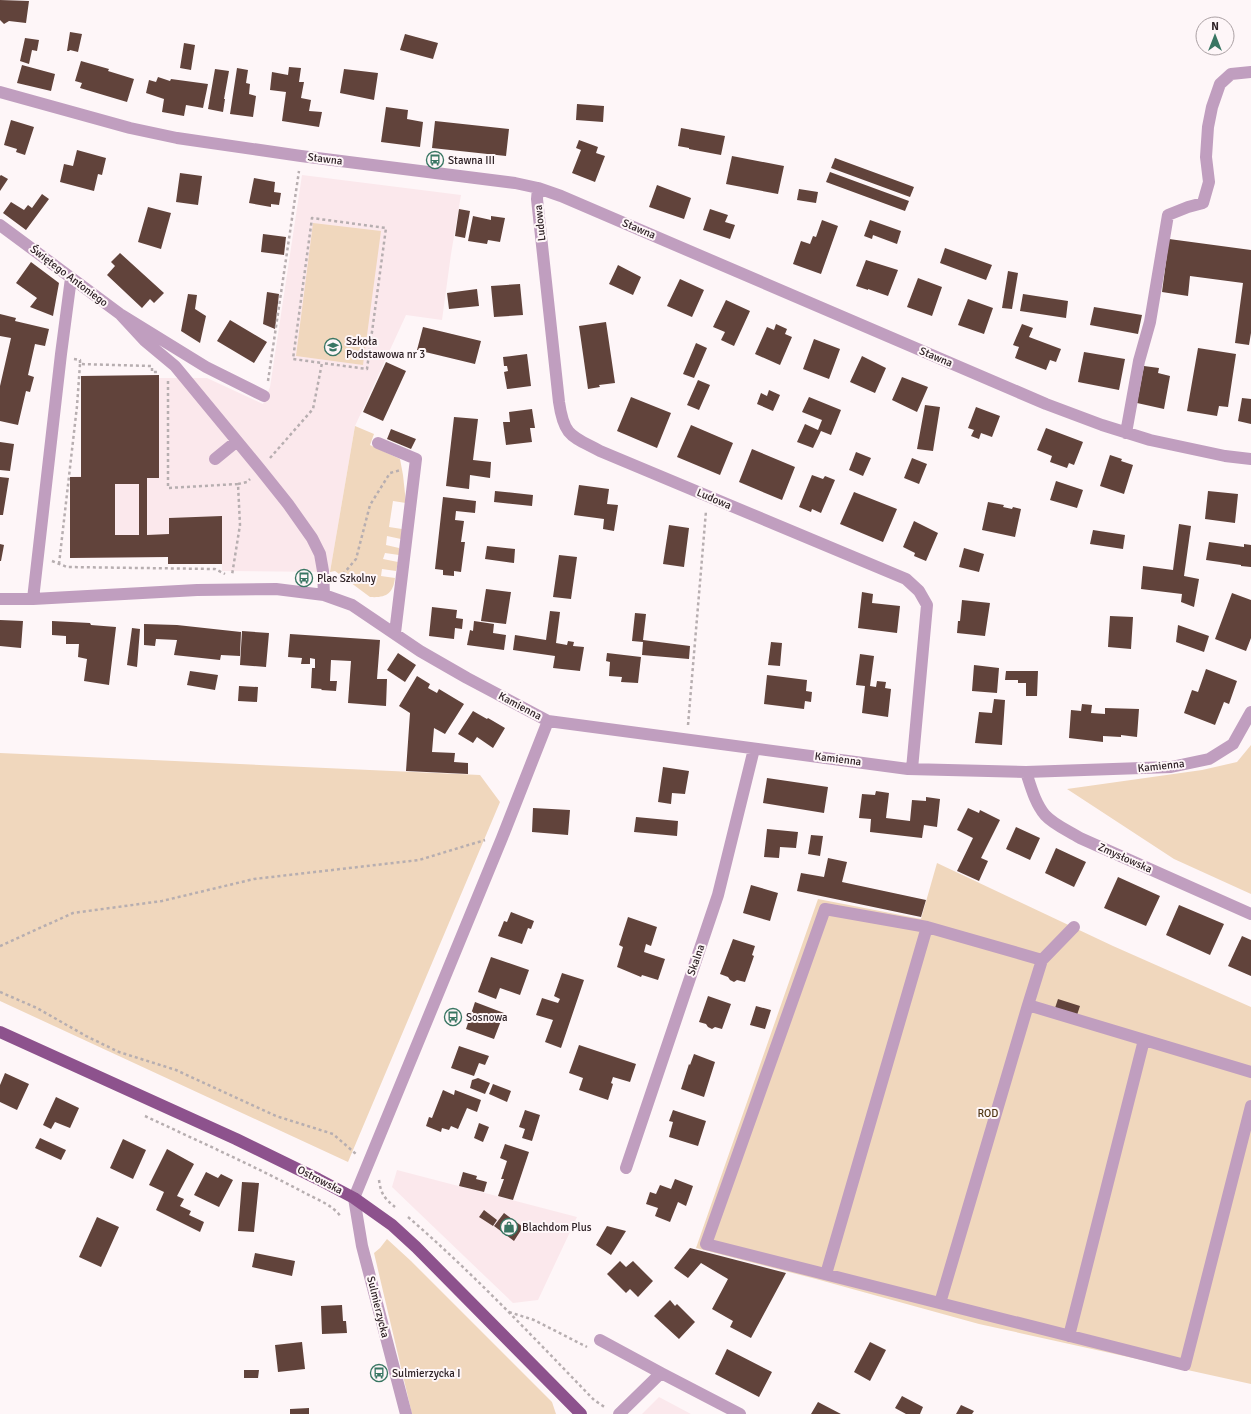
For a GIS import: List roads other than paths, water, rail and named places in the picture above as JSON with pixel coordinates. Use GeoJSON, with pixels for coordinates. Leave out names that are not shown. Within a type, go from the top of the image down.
{"type":"FeatureCollection","features":[{"type":"Feature","properties":{"kind":"main road","name":"Ostrowska"},"geometry":{"type":"LineString","coordinates":[[0,1032],[236,1139],[318,1178],[354,1198],[392,1225],[416,1247],[580,1414]]}},
{"type":"Feature","properties":{"kind":"street"},"geometry":{"type":"LineString","coordinates":[[1126,433],[1139,361],[1150,322],[1168,215],[1203,203],[1209,182],[1206,156],[1208,127],[1212,107],[1218,89],[1220,84],[1231,74],[1251,72]]}},
{"type":"Feature","properties":{"kind":"street","name":"Stawna"},"geometry":{"type":"LineString","coordinates":[[0,92],[130,128],[177,138],[301,156],[514,183],[538,188],[568,199],[1046,404],[1126,433],[1150,440],[1225,456],[1251,459]]}},
{"type":"Feature","properties":{"kind":"street","name":"Ludowa"},"geometry":{"type":"LineString","coordinates":[[538,188],[537,199],[561,413],[569,433],[577,440],[600,451],[906,579],[919,591],[926,605],[912,769]]}},
{"type":"Feature","properties":{"kind":"street","name":"Świętego Antoniego"},"geometry":{"type":"LineString","coordinates":[[0,224],[120,314],[206,367],[264,396]]}},
{"type":"Feature","properties":{"kind":"street"},"geometry":{"type":"LineString","coordinates":[[33,599],[71,278]]}},
{"type":"Feature","properties":{"kind":"street"},"geometry":{"type":"LineString","coordinates":[[120,314],[145,341],[175,366],[288,504],[312,538],[320,554],[323,571],[324,595]]}},
{"type":"Feature","properties":{"kind":"street"},"geometry":{"type":"LineString","coordinates":[[214,460],[237,441]]}},
{"type":"Feature","properties":{"kind":"street"},"geometry":{"type":"LineString","coordinates":[[378,443],[416,460],[395,633]]}},
{"type":"Feature","properties":{"kind":"street","name":"Kamienna"},"geometry":{"type":"LineString","coordinates":[[0,599],[33,599],[243,589],[276,589],[324,595],[352,605],[420,651],[548,721],[912,769],[1026,772],[1171,767],[1208,759],[1233,744],[1251,712]]}},
{"type":"Feature","properties":{"kind":"street"},"geometry":{"type":"LineString","coordinates":[[354,1198],[364,1161],[502,838],[548,721]]}},
{"type":"Feature","properties":{"kind":"street","name":"Skalna"},"geometry":{"type":"LineString","coordinates":[[626,1168],[718,895],[754,749]]}},
{"type":"Feature","properties":{"kind":"street","name":"Zmysłowska"},"geometry":{"type":"LineString","coordinates":[[1026,772],[1036,800],[1046,816],[1056,824],[1080,838],[1251,914]]}},
{"type":"Feature","properties":{"kind":"street"},"geometry":{"type":"LineString","coordinates":[[1042,960],[928,927],[825,909],[706,1244],[1186,1365],[1251,1106]]}},
{"type":"Feature","properties":{"kind":"street"},"geometry":{"type":"LineString","coordinates":[[826,1274],[928,927]]}},
{"type":"Feature","properties":{"kind":"street"},"geometry":{"type":"LineString","coordinates":[[940,1303],[1042,960],[1074,927]]}},
{"type":"Feature","properties":{"kind":"street"},"geometry":{"type":"LineString","coordinates":[[1028,1005],[1251,1072]]}},
{"type":"Feature","properties":{"kind":"street"},"geometry":{"type":"LineString","coordinates":[[1069,1336],[1144,1040]]}},
{"type":"Feature","properties":{"kind":"street","name":"Sulmierzycka"},"geometry":{"type":"LineString","coordinates":[[354,1198],[362,1246],[406,1414]]}},
{"type":"Feature","properties":{"kind":"street"},"geometry":{"type":"LineString","coordinates":[[600,1340],[740,1414]]}},
{"type":"Feature","properties":{"kind":"street"},"geometry":{"type":"LineString","coordinates":[[621,1412],[661,1373]]}},
{"type":"Feature","properties":{"kind":"place","name":"Stawna III"},"geometry":{"type":"Point","coordinates":[435,160]}},
{"type":"Feature","properties":{"kind":"place","name":"Szkoła Podstawowa nr 3"},"geometry":{"type":"Point","coordinates":[333,347]}},
{"type":"Feature","properties":{"kind":"place","name":"Plac Szkolny"},"geometry":{"type":"Point","coordinates":[304,578]}},
{"type":"Feature","properties":{"kind":"place","name":"Sosnowa"},"geometry":{"type":"Point","coordinates":[453,1017]}},
{"type":"Feature","properties":{"kind":"place","name":"Blachdom Plus"},"geometry":{"type":"Point","coordinates":[509,1227]}},
{"type":"Feature","properties":{"kind":"place","name":"Sulmierzycka I"},"geometry":{"type":"Point","coordinates":[379,1373]}},
{"type":"Feature","properties":{"kind":"park label","name":"ROD"},"geometry":{"type":"Point","coordinates":[988,1113]}}]}
